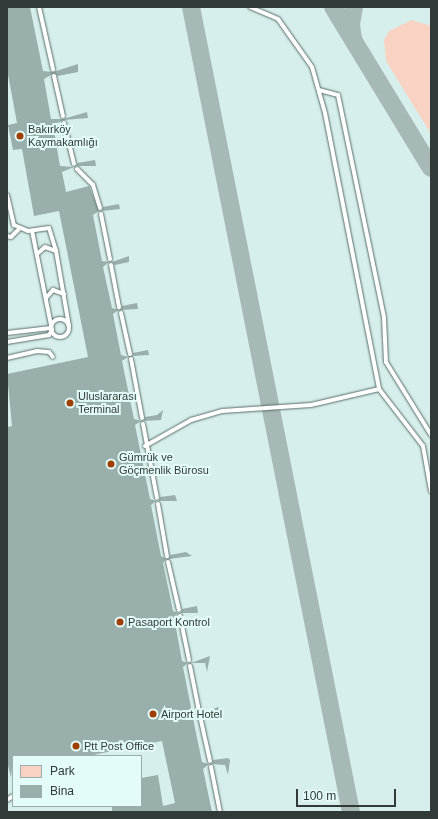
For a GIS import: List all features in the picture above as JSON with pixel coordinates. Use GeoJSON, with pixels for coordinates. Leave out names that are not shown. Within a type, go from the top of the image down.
{"type":"FeatureCollection","features":[{"type":"Feature","properties":{"kind":"lane"},"geometry":{"type":"LineString","coordinates":[[39,7],[53,69]]}},
{"type":"Feature","properties":{"kind":"lane"},"geometry":{"type":"LineString","coordinates":[[250,7],[278,19],[312,68],[318,90],[379,389],[423,446],[431,491]]}},
{"type":"Feature","properties":{"kind":"lane"},"geometry":{"type":"LineString","coordinates":[[54,76],[63,116]]}},
{"type":"Feature","properties":{"kind":"lane"},"geometry":{"type":"LineString","coordinates":[[318,90],[338,95],[384,318],[386,362],[431,435]]}},
{"type":"Feature","properties":{"kind":"lane"},"geometry":{"type":"LineString","coordinates":[[64,123],[74,164]]}},
{"type":"Feature","properties":{"kind":"lane"},"geometry":{"type":"LineString","coordinates":[[77,169],[92,186],[100,208]]}},
{"type":"Feature","properties":{"kind":"lane"},"geometry":{"type":"LineString","coordinates":[[7,195],[12,220],[19,229],[32,231],[41,226],[52,229],[69,326],[64,336],[58,336],[49,326],[7,333]]}},
{"type":"Feature","properties":{"kind":"lane"},"geometry":{"type":"LineString","coordinates":[[101,214],[110,259]]}},
{"type":"Feature","properties":{"kind":"lane"},"geometry":{"type":"LineString","coordinates":[[7,222],[12,220]]}},
{"type":"Feature","properties":{"kind":"lane"},"geometry":{"type":"LineString","coordinates":[[7,236],[11,237],[19,229]]}},
{"type":"Feature","properties":{"kind":"lane"},"geometry":{"type":"LineString","coordinates":[[32,231],[52,330]]}},
{"type":"Feature","properties":{"kind":"lane"},"geometry":{"type":"LineString","coordinates":[[37,254],[45,247],[56,251]]}},
{"type":"Feature","properties":{"kind":"lane"},"geometry":{"type":"LineString","coordinates":[[112,265],[120,307]]}},
{"type":"Feature","properties":{"kind":"lane"},"geometry":{"type":"LineString","coordinates":[[46,298],[53,290],[64,294]]}},
{"type":"Feature","properties":{"kind":"lane"},"geometry":{"type":"LineString","coordinates":[[121,313],[130,354]]}},
{"type":"Feature","properties":{"kind":"lane"},"geometry":{"type":"LineString","coordinates":[[7,342],[49,335],[58,319],[69,326]]}},
{"type":"Feature","properties":{"kind":"lane"},"geometry":{"type":"LineString","coordinates":[[7,358],[37,351],[49,352],[53,357]]}},
{"type":"Feature","properties":{"kind":"lane"},"geometry":{"type":"LineString","coordinates":[[131,359],[142,418]]}},
{"type":"Feature","properties":{"kind":"lane"},"geometry":{"type":"LineString","coordinates":[[145,446],[191,420],[222,411],[311,405],[379,389]]}},
{"type":"Feature","properties":{"kind":"lane"},"geometry":{"type":"LineString","coordinates":[[143,424],[145,446],[157,498]]}},
{"type":"Feature","properties":{"kind":"lane"},"geometry":{"type":"LineString","coordinates":[[158,504],[167,556]]}},
{"type":"Feature","properties":{"kind":"lane"},"geometry":{"type":"LineString","coordinates":[[168,562],[179,610]]}},
{"type":"Feature","properties":{"kind":"lane"},"geometry":{"type":"LineString","coordinates":[[180,616],[189,660]]}},
{"type":"Feature","properties":{"kind":"lane"},"geometry":{"type":"LineString","coordinates":[[190,666],[199,711]]}},
{"type":"Feature","properties":{"kind":"lane"},"geometry":{"type":"LineString","coordinates":[[200,716],[210,761]]}},
{"type":"Feature","properties":{"kind":"lane"},"geometry":{"type":"LineString","coordinates":[[211,768],[220,812]]}},
{"type":"Feature","properties":{"kind":"green space"},"geometry":{"type":"Polygon","coordinates":[[[412,20],[431,26],[431,134],[386,61],[384,40],[389,31],[412,20]]]}},
{"type":"Feature","properties":{"kind":"building","name":"Uluslararası Terminal"},"geometry":{"type":"Polygon","coordinates":[[[7,7],[30,7],[43,71],[53,72],[78,64],[78,72],[58,76],[54,73],[44,79],[51,119],[63,119],[87,112],[88,118],[64,120],[53,125],[60,166],[74,167],[62,172],[66,192],[89,186],[99,211],[93,215],[102,261],[109,262],[103,267],[112,308],[119,310],[113,314],[121,355],[128,357],[122,361],[134,419],[141,421],[135,425],[150,499],[156,501],[151,505],[161,556],[166,559],[163,563],[173,611],[178,613],[174,617],[182,661],[188,663],[183,667],[192,712],[197,714],[193,718],[202,762],[209,764],[203,769],[212,812],[112,812],[112,807],[142,807],[142,778],[158,775],[163,806],[175,803],[162,741],[93,755],[12,755],[11,778],[7,761],[7,427],[12,426],[7,374],[88,357],[59,211],[34,216],[22,149],[13,150],[8,125],[17,123],[7,69],[7,7]]]}},
{"type":"Feature","properties":{"kind":"building"},"geometry":{"type":"Polygon","coordinates":[[[95,160],[96,166],[77,166],[77,163],[95,160]]]}},
{"type":"Feature","properties":{"kind":"building"},"geometry":{"type":"Polygon","coordinates":[[[119,204],[120,209],[102,211],[103,207],[119,204]]]}},
{"type":"Feature","properties":{"kind":"building"},"geometry":{"type":"Polygon","coordinates":[[[129,256],[129,262],[115,265],[112,262],[129,256]]]}},
{"type":"Feature","properties":{"kind":"building"},"geometry":{"type":"Polygon","coordinates":[[[137,303],[138,309],[121,310],[122,306],[137,303]]]}},
{"type":"Feature","properties":{"kind":"building"},"geometry":{"type":"Polygon","coordinates":[[[148,350],[149,355],[133,356],[133,353],[148,350]]]}},
{"type":"Feature","properties":{"kind":"building"},"geometry":{"type":"Polygon","coordinates":[[[163,410],[161,420],[144,421],[145,417],[157,415],[163,410]]]}},
{"type":"Feature","properties":{"kind":"building"},"geometry":{"type":"Polygon","coordinates":[[[175,495],[177,501],[159,501],[160,497],[175,495]]]}},
{"type":"Feature","properties":{"kind":"building"},"geometry":{"type":"Polygon","coordinates":[[[186,552],[192,556],[169,559],[170,555],[186,552]]]}},
{"type":"Feature","properties":{"kind":"building"},"geometry":{"type":"Polygon","coordinates":[[[197,606],[198,613],[181,613],[182,609],[197,606]]]}},
{"type":"Feature","properties":{"kind":"building"},"geometry":{"type":"Polygon","coordinates":[[[210,656],[207,672],[205,663],[191,663],[210,656]]]}},
{"type":"Feature","properties":{"kind":"building"},"geometry":{"type":"Polygon","coordinates":[[[218,707],[221,710],[216,718],[215,713],[202,713],[218,707]]]}},
{"type":"Feature","properties":{"kind":"building"},"geometry":{"type":"Polygon","coordinates":[[[228,758],[230,760],[228,775],[225,765],[212,764],[213,760],[228,758]]]}},
{"type":"Feature","properties":{"kind":"taxiway"},"geometry":{"type":"LineString","coordinates":[[191,7],[351,812]]}},
{"type":"Feature","properties":{"kind":"taxiway"},"geometry":{"type":"LineString","coordinates":[[333,7],[431,168]]}},
{"type":"Feature","properties":{"kind":"taxiway"},"geometry":{"type":"LineString","coordinates":[[353,39],[351,24],[354,7]]}},
{"type":"Feature","properties":{"kind":"place","name":"Bakırköy Kaymakamlığı"},"geometry":{"type":"Point","coordinates":[20,136]}},
{"type":"Feature","properties":{"kind":"place","name":"Uluslararası Terminal"},"geometry":{"type":"Point","coordinates":[70,403]}},
{"type":"Feature","properties":{"kind":"place","name":"Gümrük ve Göçmenlik Bürosu"},"geometry":{"type":"Point","coordinates":[111,464]}},
{"type":"Feature","properties":{"kind":"place","name":"Pasaport Kontrol"},"geometry":{"type":"Point","coordinates":[120,622]}},
{"type":"Feature","properties":{"kind":"place","name":"Airport Hotel"},"geometry":{"type":"Point","coordinates":[153,714]}},
{"type":"Feature","properties":{"kind":"place","name":"Ptt Post Office"},"geometry":{"type":"Point","coordinates":[76,746]}}]}
